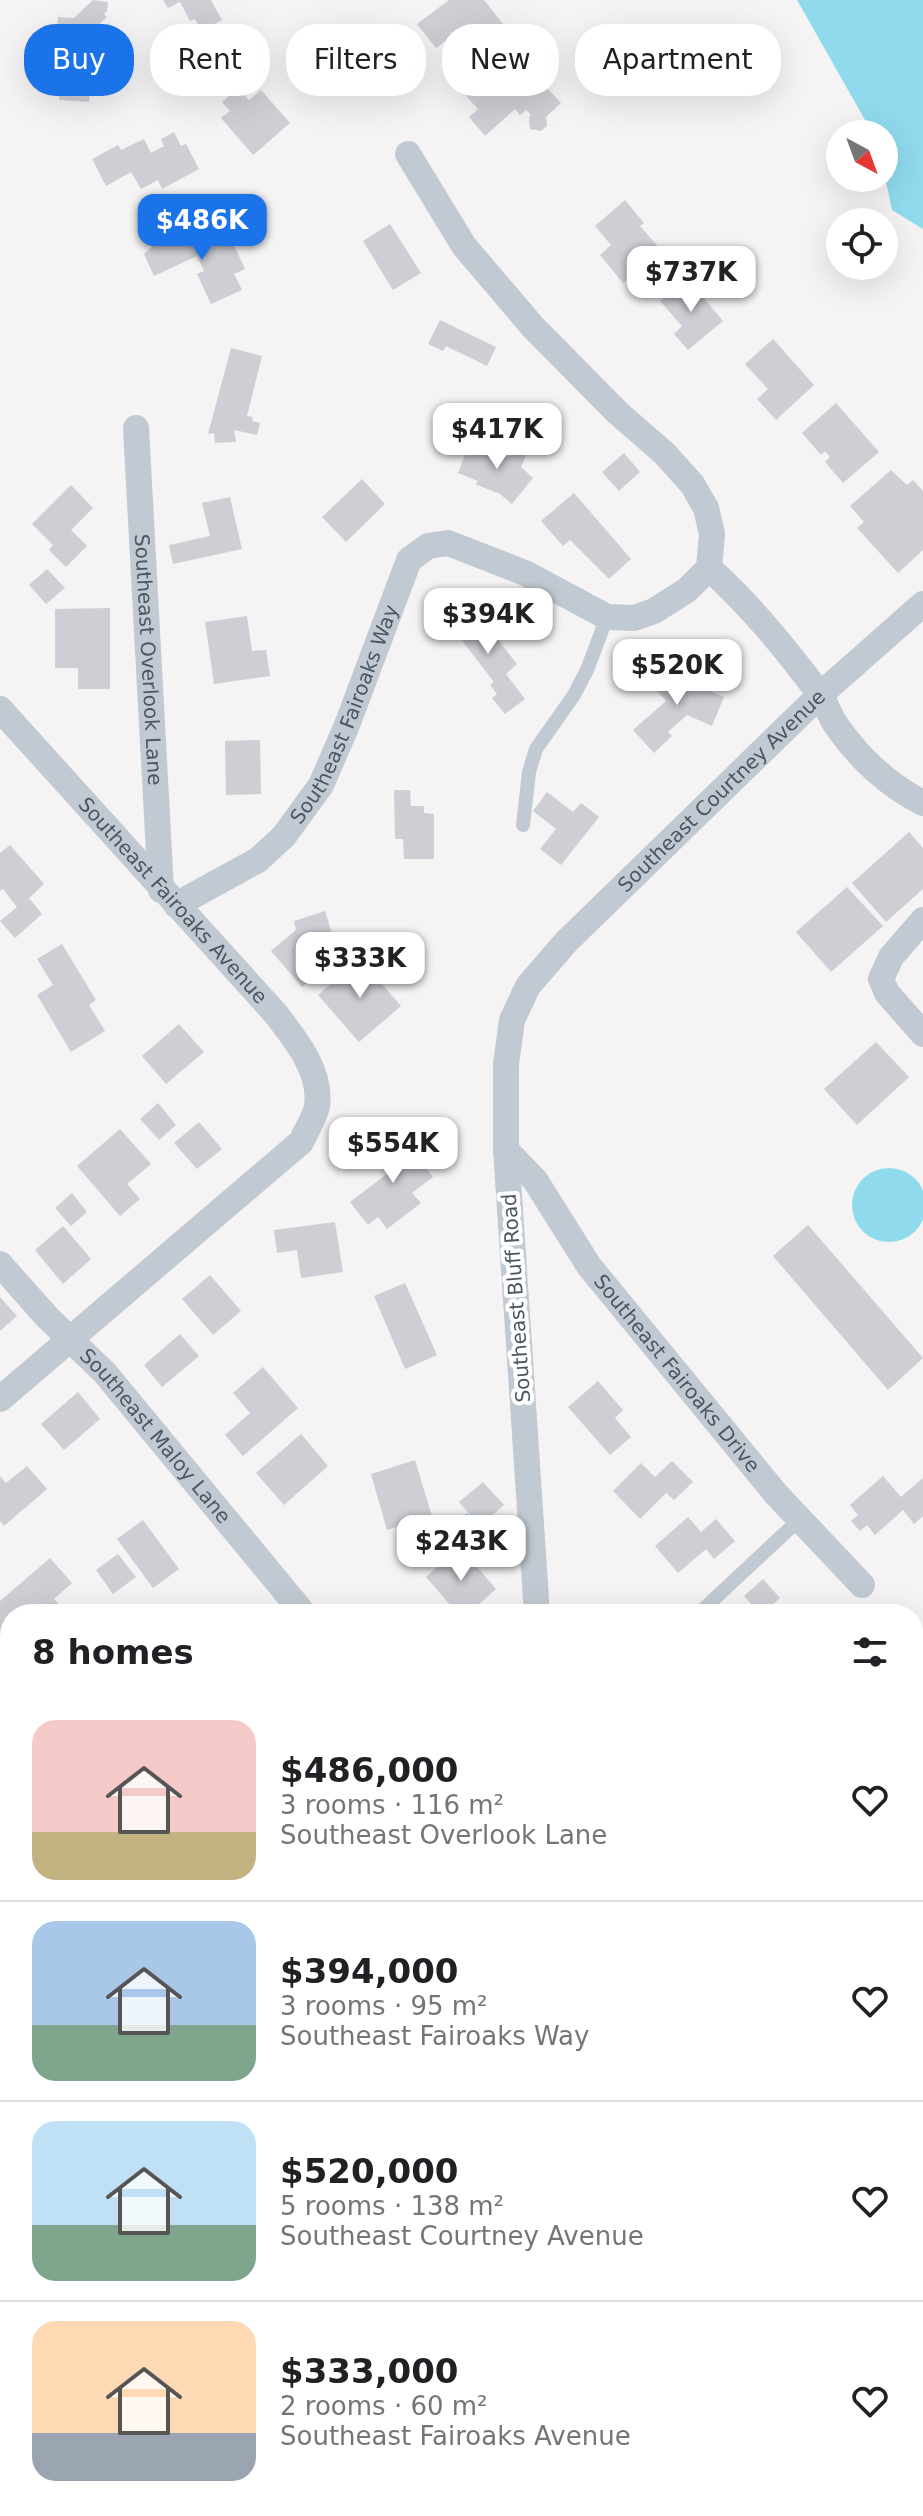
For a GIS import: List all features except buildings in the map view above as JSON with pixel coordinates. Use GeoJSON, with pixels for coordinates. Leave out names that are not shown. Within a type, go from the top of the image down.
{"type":"FeatureCollection","features":[{"type":"Feature","properties":{"kind":"street"},"geometry":{"type":"LineString","coordinates":[[408,154],[464,246],[533,327],[618,413],[664,453],[692,484],[706,508],[712,534],[709,568],[687,590],[654,611],[634,618],[607,617]]}},
{"type":"Feature","properties":{"kind":"street","name":"Southeast Overlook Lane"},"geometry":{"type":"LineString","coordinates":[[136,428],[168,898]]}},
{"type":"Feature","properties":{"kind":"street","name":"Southeast Fairoaks Way"},"geometry":{"type":"LineString","coordinates":[[168,898],[258,860],[284,836],[321,785],[409,560],[428,546],[448,543],[525,573],[607,617]]}},
{"type":"Feature","properties":{"kind":"street"},"geometry":{"type":"LineString","coordinates":[[709,568],[765,623],[820,695],[836,725],[872,768],[885,780],[923,803]]}},
{"type":"Feature","properties":{"kind":"street","name":"Southeast Courtney Avenue"},"geometry":{"type":"LineString","coordinates":[[528,986],[566,942],[820,695],[923,604]]}},
{"type":"Feature","properties":{"kind":"street","name":"Southeast Fairoaks Avenue"},"geometry":{"type":"LineString","coordinates":[[0,709],[275,1013],[298,1044],[314,1076],[317,1107],[301,1142],[72,1339]]}},
{"type":"Feature","properties":{"kind":"street"},"geometry":{"type":"LineString","coordinates":[[923,920],[891,957],[881,979],[887,993],[923,1034]]}},
{"type":"Feature","properties":{"kind":"street","name":"Southeast Bluff Road"},"geometry":{"type":"LineString","coordinates":[[528,986],[512,1020],[506,1064],[506,1150],[536,1604]]}},
{"type":"Feature","properties":{"kind":"street","name":"Southeast Fairoaks Drive"},"geometry":{"type":"LineString","coordinates":[[506,1150],[535,1180],[589,1266],[776,1494],[862,1585]]}},
{"type":"Feature","properties":{"kind":"street","name":"Southeast Maloy Lane"},"geometry":{"type":"LineString","coordinates":[[0,1264],[47,1317],[105,1373],[296,1604]]}},
{"type":"Feature","properties":{"kind":"street"},"geometry":{"type":"LineString","coordinates":[[0,1399],[72,1339]]}},
{"type":"Feature","properties":{"kind":"lane"},"geometry":{"type":"LineString","coordinates":[[523,825],[529,772],[536,749],[574,695],[607,617]]}},
{"type":"Feature","properties":{"kind":"lane"},"geometry":{"type":"LineString","coordinates":[[709,1604],[800,1519]]}},
{"type":"Feature","properties":{"kind":"water"},"geometry":{"type":"Polygon","coordinates":[[[797,0],[923,0],[923,229],[898,214],[898,208],[892,208],[888,192],[898,192],[898,120],[865,120],[797,0]]]}},
{"type":"Feature","properties":{"kind":"water"},"geometry":{"type":"Polygon","coordinates":[[[889,1168],[903,1171],[920,1184],[923,1219],[910,1236],[896,1241],[882,1241],[868,1236],[858,1226],[853,1212],[853,1198],[858,1184],[868,1174],[889,1168]]]}},
{"type":"Feature","properties":{"kind":"water"},"geometry":{"type":"Polygon","coordinates":[[[467,1513],[480,1528],[449,1554],[436,1539],[467,1513]]]}}]}
